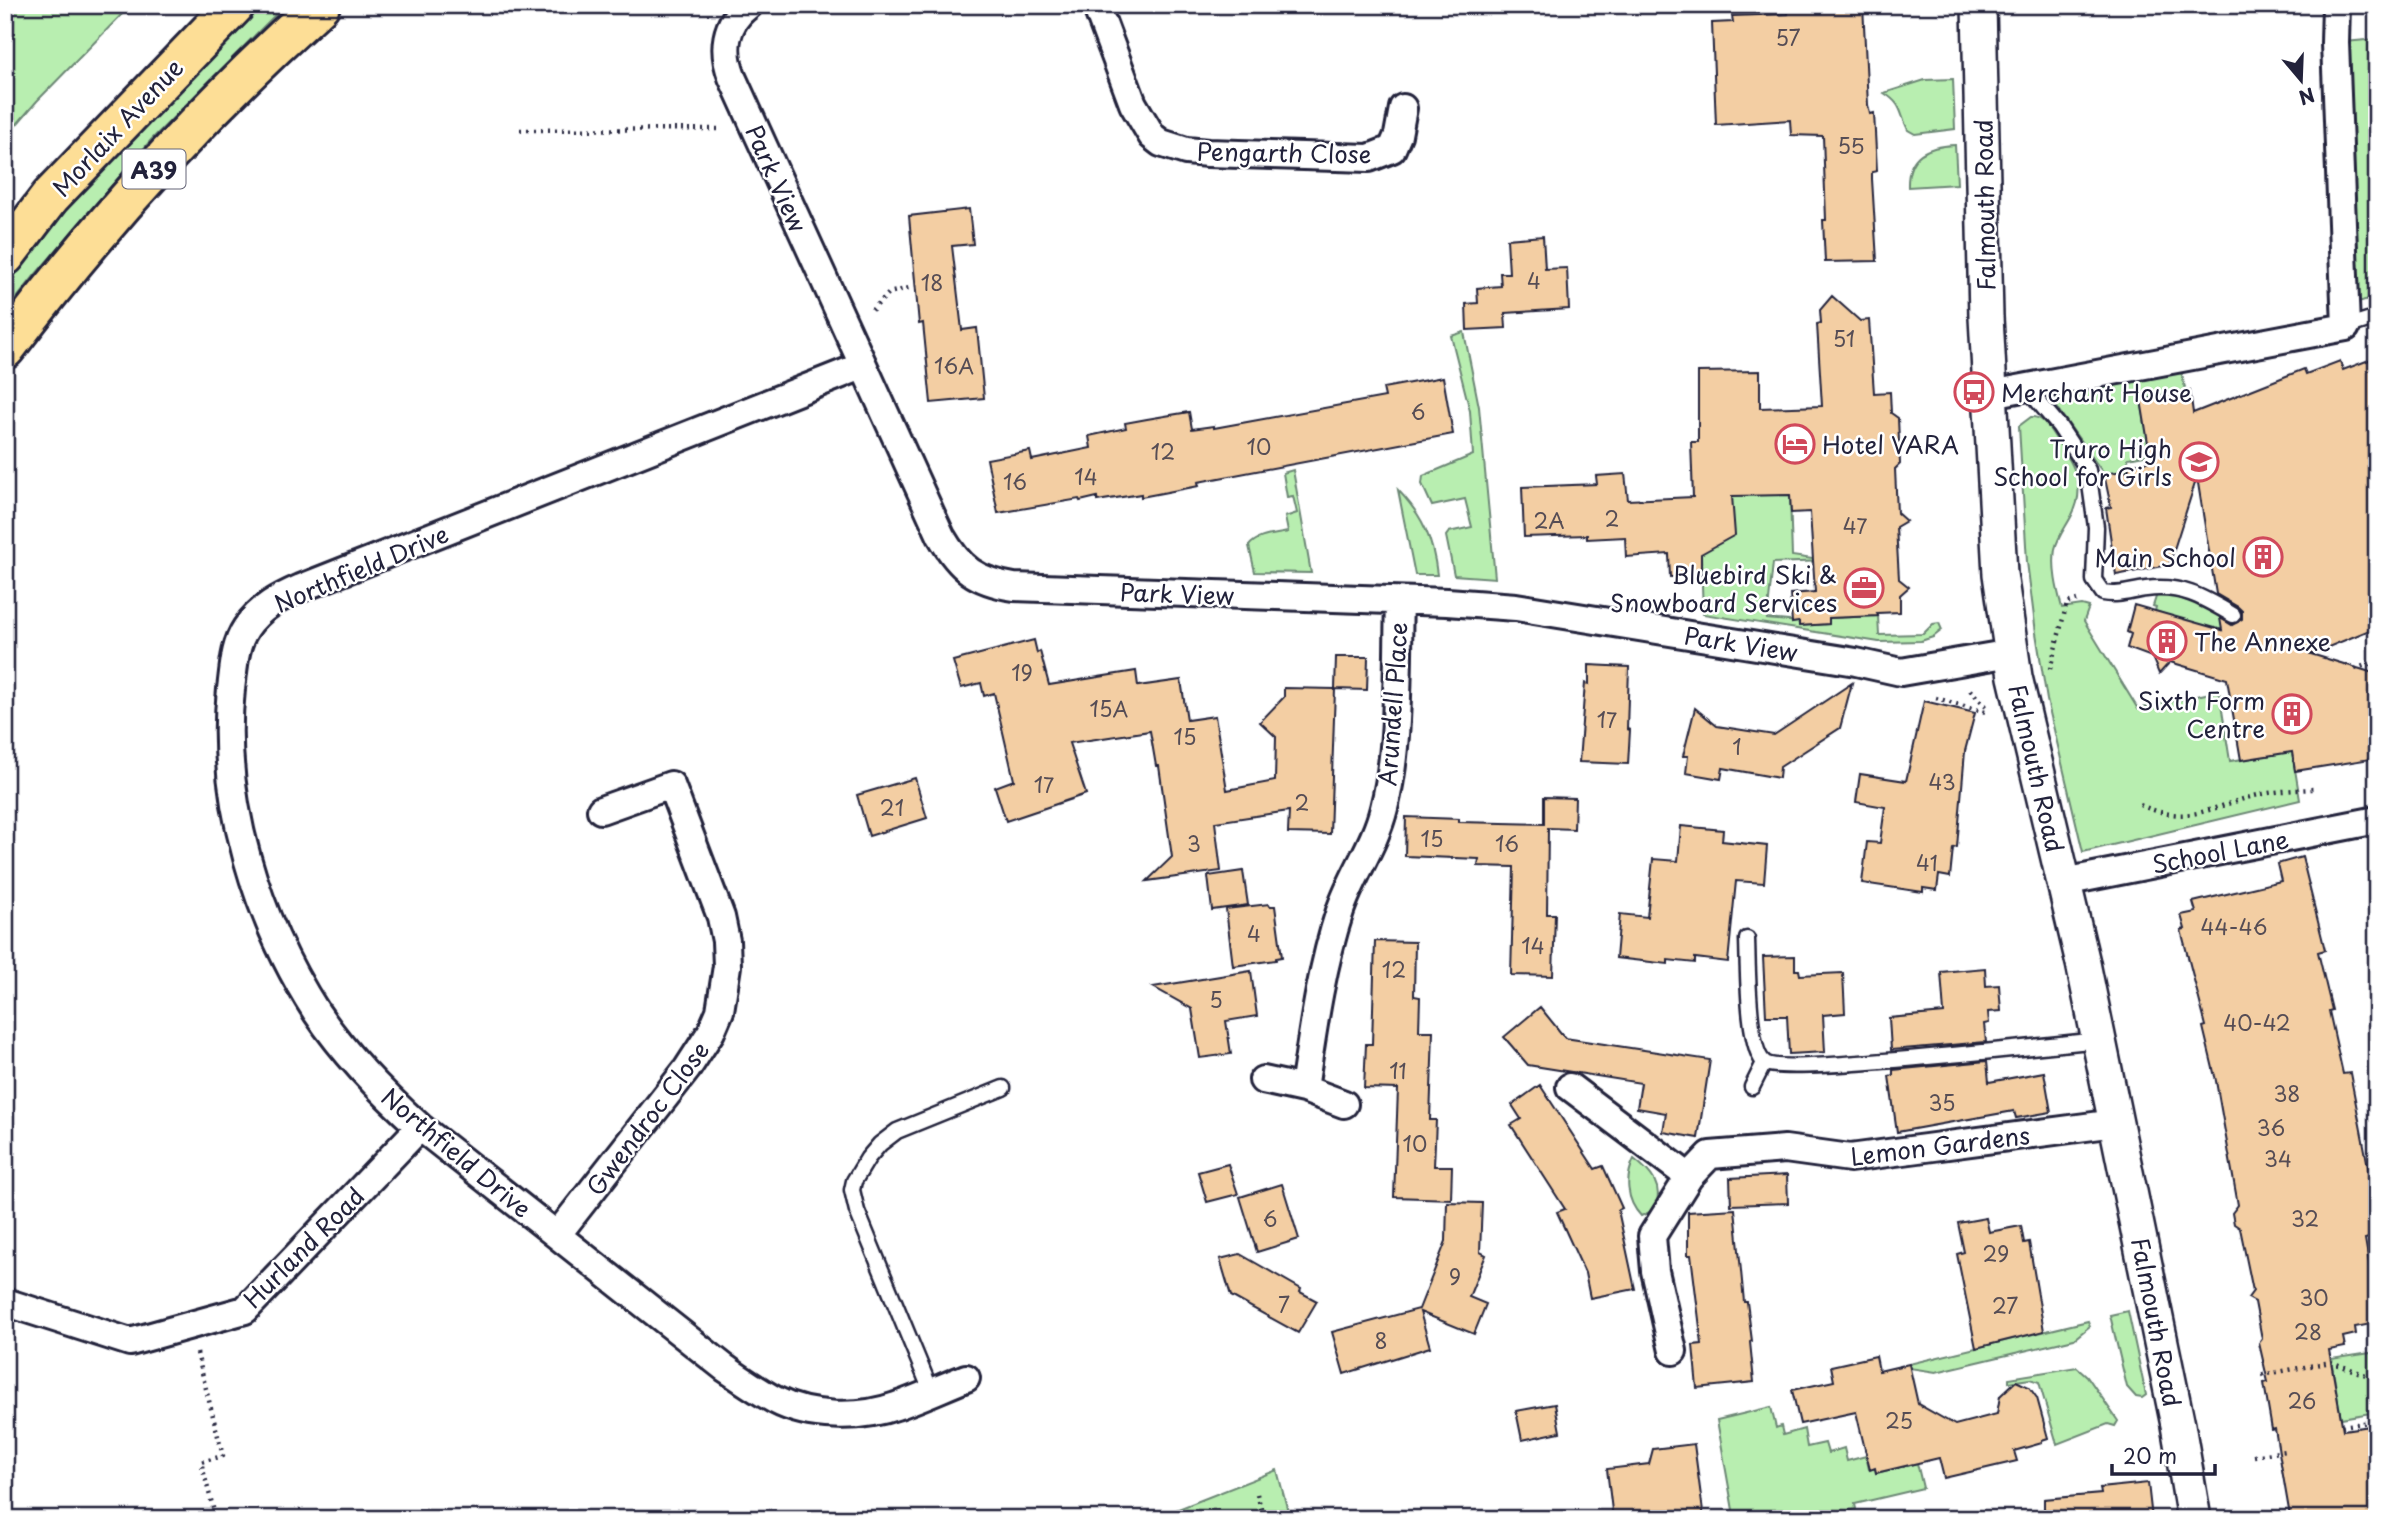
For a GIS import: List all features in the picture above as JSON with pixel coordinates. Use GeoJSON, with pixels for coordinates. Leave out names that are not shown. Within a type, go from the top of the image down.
{"type":"FeatureCollection","features":[{"type":"Feature","properties":{"kind":"highway","name":"Morlaix Avenue"},"geometry":{"type":"LineString","coordinates":[[5,256],[50,197],[235,5]]}},
{"type":"Feature","properties":{"kind":"highway","name":"A39"},"geometry":{"type":"LineString","coordinates":[[5,349],[82,252],[145,179],[274,47],[320,5]]}},
{"type":"Feature","properties":{"kind":"street","name":"Park View"},"geometry":{"type":"LineString","coordinates":[[748,5],[730,29],[725,52],[732,77],[940,536],[957,561],[976,577],[1014,587],[1516,607],[1856,662],[1901,672],[2011,653]]}},
{"type":"Feature","properties":{"kind":"street","name":"Pengarth Close"},"geometry":{"type":"LineString","coordinates":[[1096,5],[1133,104],[1152,136],[1170,147],[1208,153],[1369,158],[1392,149],[1398,135],[1403,108]]}},
{"type":"Feature","properties":{"kind":"street","name":"Falmouth Road"},"geometry":{"type":"LineString","coordinates":[[1979,5],[1986,317],[2000,574],[2011,653],[2025,725],[2099,1040],[2178,1425],[2194,1519]]}},
{"type":"Feature","properties":{"kind":"street"},"geometry":{"type":"LineString","coordinates":[[1991,394],[2346,327],[2335,43],[2336,5]]}},
{"type":"Feature","properties":{"kind":"street","name":"Northfield Drive"},"geometry":{"type":"LineString","coordinates":[[862,366],[301,588],[270,604],[257,614],[247,627],[235,658],[229,712],[229,757],[238,812],[257,885],[295,975],[317,1013],[344,1050],[368,1078],[420,1127],[725,1368],[778,1402],[842,1415],[895,1407],[966,1378]]}},
{"type":"Feature","properties":{"kind":"street","name":"Arundell Place"},"geometry":{"type":"LineString","coordinates":[[1304,1089],[1316,1011],[1333,934],[1349,889],[1378,833],[1390,783],[1399,601]]}},
{"type":"Feature","properties":{"kind":"street","name":"Gwendroc Close"},"geometry":{"type":"LineString","coordinates":[[557,1234],[699,1051],[720,1011],[725,990],[726,941],[722,917],[671,785],[601,810]]}},
{"type":"Feature","properties":{"kind":"street","name":"School Lane"},"geometry":{"type":"LineString","coordinates":[[2064,883],[2377,820]]}},
{"type":"Feature","properties":{"kind":"street"},"geometry":{"type":"LineString","coordinates":[[1263,1080],[1304,1089],[1344,1104]]}},
{"type":"Feature","properties":{"kind":"street"},"geometry":{"type":"LineString","coordinates":[[1570,1087],[1689,1177]]}},
{"type":"Feature","properties":{"kind":"street","name":"Lemon Gardens"},"geometry":{"type":"LineString","coordinates":[[1673,1351],[1655,1272],[1652,1236],[1689,1177],[1710,1155],[1785,1149],[1850,1158],[2116,1123]]}},
{"type":"Feature","properties":{"kind":"street","name":"Hurland Road"},"geometry":{"type":"LineString","coordinates":[[5,1302],[130,1342],[244,1310],[420,1127]]}},
{"type":"Feature","properties":{"kind":"lane"},"geometry":{"type":"LineString","coordinates":[[2346,327],[2375,320]]}},
{"type":"Feature","properties":{"kind":"lane"},"geometry":{"type":"LineString","coordinates":[[2026,387],[2059,426],[2088,470],[2096,527],[2094,580],[2103,593],[2116,595],[2149,588],[2189,591],[2232,615]]}},
{"type":"Feature","properties":{"kind":"lane"},"geometry":{"type":"LineString","coordinates":[[1747,939],[1752,1033],[1758,1054],[1764,1063],[1772,1066],[1799,1067],[2099,1040]]}},
{"type":"Feature","properties":{"kind":"lane"},"geometry":{"type":"LineString","coordinates":[[1752,1087],[1764,1063]]}},
{"type":"Feature","properties":{"kind":"lane"},"geometry":{"type":"LineString","coordinates":[[930,1391],[857,1211],[852,1191],[854,1181],[880,1144],[897,1131],[1003,1088]]}},
{"type":"Feature","properties":{"kind":"path"},"geometry":{"type":"LineString","coordinates":[[520,130],[755,129]]}},
{"type":"Feature","properties":{"kind":"path"},"geometry":{"type":"LineString","coordinates":[[866,313],[889,293],[909,288]]}},
{"type":"Feature","properties":{"kind":"path"},"geometry":{"type":"LineString","coordinates":[[2048,676],[2067,603],[2100,588]]}},
{"type":"Feature","properties":{"kind":"path"},"geometry":{"type":"LineString","coordinates":[[2355,669],[2377,661]]}},
{"type":"Feature","properties":{"kind":"path"},"geometry":{"type":"LineString","coordinates":[[1926,695],[1997,716]]}},
{"type":"Feature","properties":{"kind":"path"},"geometry":{"type":"LineString","coordinates":[[2140,805],[2156,812],[2179,816],[2211,810],[2269,792],[2313,789]]}},
{"type":"Feature","properties":{"kind":"path"},"geometry":{"type":"LineString","coordinates":[[190,1326],[223,1456],[201,1462],[216,1519]]}},
{"type":"Feature","properties":{"kind":"path"},"geometry":{"type":"LineString","coordinates":[[2262,1375],[2331,1362],[2377,1379]]}},
{"type":"Feature","properties":{"kind":"path"},"geometry":{"type":"LineString","coordinates":[[2342,1426],[2377,1421]]}},
{"type":"Feature","properties":{"kind":"path"},"geometry":{"type":"LineString","coordinates":[[2254,1456],[2285,1451]]}},
{"type":"Feature","properties":{"kind":"path"},"geometry":{"type":"LineString","coordinates":[[1257,1494],[1264,1519]]}},
{"type":"Feature","properties":{"kind":"green space"},"geometry":{"type":"Polygon","coordinates":[[[5,5],[131,5],[37,101],[5,138],[5,5]]]}},
{"type":"Feature","properties":{"kind":"green space"},"geometry":{"type":"Polygon","coordinates":[[[253,5],[285,5],[151,140],[5,313],[5,284],[26,257],[137,127],[253,5]]]}},
{"type":"Feature","properties":{"kind":"green space"},"geometry":{"type":"Polygon","coordinates":[[[2377,39],[2377,297],[2356,304],[2345,42],[2377,39]]]}},
{"type":"Feature","properties":{"kind":"green space"},"geometry":{"type":"Polygon","coordinates":[[[1953,79],[1955,129],[1915,134],[1908,130],[1898,105],[1884,93],[1925,80],[1953,79]]]}},
{"type":"Feature","properties":{"kind":"green space"},"geometry":{"type":"Polygon","coordinates":[[[1955,145],[1957,184],[1908,187],[1911,167],[1921,154],[1936,147],[1955,145]]]}},
{"type":"Feature","properties":{"kind":"green space"},"geometry":{"type":"Polygon","coordinates":[[[1464,332],[1479,407],[1495,578],[1454,575],[1446,536],[1449,532],[1472,527],[1465,499],[1432,506],[1422,484],[1423,476],[1473,455],[1470,411],[1451,336],[1464,332]]]}},
{"type":"Feature","properties":{"kind":"green space"},"geometry":{"type":"Polygon","coordinates":[[[2179,371],[2186,392],[2141,400],[2149,444],[2166,451],[2128,458],[2129,470],[2104,474],[2057,408],[2057,397],[2062,394],[2179,371]]]}},
{"type":"Feature","properties":{"kind":"green space"},"geometry":{"type":"Polygon","coordinates":[[[2031,417],[2039,418],[2047,426],[2072,464],[2078,483],[2077,504],[2058,540],[2054,556],[2062,608],[2082,605],[2089,607],[2084,621],[2138,709],[2219,691],[2230,761],[2292,751],[2300,800],[2083,852],[2047,700],[2027,562],[2019,426],[2031,417]]]}},
{"type":"Feature","properties":{"kind":"green space"},"geometry":{"type":"Polygon","coordinates":[[[1775,467],[1776,495],[1790,495],[1792,556],[1826,561],[1773,563],[1767,619],[1799,622],[1800,626],[1829,624],[1829,618],[1878,616],[1879,635],[1923,634],[1933,624],[1939,623],[1942,630],[1921,641],[1879,642],[1703,614],[1701,556],[1669,557],[1667,525],[1698,501],[1775,467]]]}},
{"type":"Feature","properties":{"kind":"green space"},"geometry":{"type":"Polygon","coordinates":[[[1293,470],[1311,573],[1255,572],[1249,546],[1261,538],[1288,532],[1285,517],[1297,513],[1293,496],[1287,497],[1283,473],[1293,470]]]}},
{"type":"Feature","properties":{"kind":"green space"},"geometry":{"type":"Polygon","coordinates":[[[1398,490],[1414,509],[1425,529],[1433,550],[1437,575],[1415,575],[1398,490]]]}},
{"type":"Feature","properties":{"kind":"green space"},"geometry":{"type":"Polygon","coordinates":[[[2157,594],[2183,597],[2236,623],[2242,641],[2155,611],[2156,607],[2153,606],[2157,594]]]}},
{"type":"Feature","properties":{"kind":"green space"},"geometry":{"type":"Polygon","coordinates":[[[1634,1159],[1651,1175],[1658,1194],[1654,1210],[1641,1216],[1632,1203],[1628,1189],[1634,1159]]]}},
{"type":"Feature","properties":{"kind":"green space"},"geometry":{"type":"Polygon","coordinates":[[[2128,1311],[2146,1395],[2142,1398],[2136,1397],[2127,1387],[2110,1315],[2128,1311]]]}},
{"type":"Feature","properties":{"kind":"green space"},"geometry":{"type":"Polygon","coordinates":[[[2088,1321],[2090,1326],[2074,1339],[1936,1372],[1909,1368],[1909,1364],[2088,1321]]]}},
{"type":"Feature","properties":{"kind":"green space"},"geometry":{"type":"Polygon","coordinates":[[[2377,1352],[2377,1412],[2341,1418],[2331,1359],[2377,1352]]]}},
{"type":"Feature","properties":{"kind":"green space"},"geometry":{"type":"Polygon","coordinates":[[[2077,1367],[2087,1376],[2118,1421],[2115,1426],[2108,1424],[2057,1444],[2039,1382],[2030,1379],[2009,1382],[2009,1378],[2077,1367]]]}},
{"type":"Feature","properties":{"kind":"green space"},"geometry":{"type":"Polygon","coordinates":[[[1771,1407],[1776,1428],[1781,1426],[1783,1435],[1804,1429],[1807,1447],[1825,1443],[1828,1453],[1844,1448],[1847,1461],[1866,1456],[1869,1469],[1875,1468],[1876,1473],[1917,1463],[1923,1488],[1855,1504],[1856,1509],[1817,1519],[1731,1519],[1733,1510],[1717,1420],[1771,1407]]]}},
{"type":"Feature","properties":{"kind":"green space"},"geometry":{"type":"Polygon","coordinates":[[[1277,1470],[1290,1519],[1153,1519],[1277,1470]]]}},
{"type":"Feature","properties":{"kind":"building"},"geometry":{"type":"Polygon","coordinates":[[[1787,5],[1863,5],[1868,105],[1870,114],[1874,113],[1877,171],[1872,172],[1872,179],[1877,261],[1825,262],[1823,136],[1791,135],[1790,120],[1716,125],[1712,23],[1733,22],[1732,16],[1788,14],[1787,5]]]}},
{"type":"Feature","properties":{"kind":"building"},"geometry":{"type":"Polygon","coordinates":[[[969,209],[973,244],[952,246],[962,330],[977,328],[984,398],[931,403],[923,323],[919,324],[909,216],[969,209]]]}},
{"type":"Feature","properties":{"kind":"building"},"geometry":{"type":"Polygon","coordinates":[[[1543,236],[1545,269],[1567,268],[1569,309],[1505,313],[1506,328],[1467,330],[1466,304],[1478,303],[1477,288],[1501,286],[1500,273],[1509,273],[1507,239],[1543,236]]]}},
{"type":"Feature","properties":{"kind":"building"},"geometry":{"type":"Polygon","coordinates":[[[1832,296],[1860,321],[1869,320],[1874,393],[1890,392],[1891,413],[1898,418],[1900,464],[1895,469],[1897,513],[1906,521],[1896,527],[1899,579],[1909,587],[1900,595],[1900,612],[1877,613],[1878,616],[1829,618],[1829,624],[1799,626],[1799,622],[1792,623],[1790,594],[1815,592],[1810,512],[1791,513],[1790,495],[1732,496],[1735,535],[1701,554],[1701,576],[1670,577],[1669,554],[1626,557],[1625,537],[1524,537],[1522,487],[1597,484],[1596,476],[1625,474],[1628,500],[1693,497],[1691,442],[1698,442],[1698,372],[1760,371],[1760,408],[1822,406],[1817,324],[1821,323],[1820,310],[1832,296]]]}},
{"type":"Feature","properties":{"kind":"building"},"geometry":{"type":"Polygon","coordinates":[[[2377,357],[2377,627],[2311,654],[2377,674],[2377,758],[2295,771],[2292,752],[2241,760],[2227,679],[2170,662],[2159,674],[2152,657],[2127,648],[2131,634],[2127,632],[2134,605],[2222,630],[2220,618],[2232,625],[2242,619],[2242,611],[2238,607],[2216,594],[2197,477],[2169,565],[2116,575],[2106,508],[2111,507],[2104,474],[2129,470],[2128,465],[2151,461],[2141,400],[2190,391],[2193,413],[2304,369],[2306,374],[2340,361],[2343,370],[2377,357]]]}},
{"type":"Feature","properties":{"kind":"building"},"geometry":{"type":"Polygon","coordinates":[[[1443,377],[1453,434],[1198,482],[1199,486],[1141,497],[1141,494],[1097,501],[1097,497],[1079,499],[998,513],[987,459],[1030,451],[1032,460],[1091,448],[1089,436],[1126,428],[1125,423],[1147,419],[1189,412],[1192,429],[1214,428],[1385,397],[1383,388],[1443,377]]]}},
{"type":"Feature","properties":{"kind":"building"},"geometry":{"type":"Polygon","coordinates":[[[1034,640],[1037,653],[1040,651],[1049,685],[1136,671],[1138,686],[1181,680],[1187,720],[1215,716],[1227,790],[1275,781],[1276,737],[1260,722],[1284,697],[1284,688],[1335,689],[1330,834],[1288,833],[1289,811],[1215,822],[1221,871],[1147,881],[1172,857],[1159,766],[1156,766],[1150,731],[1069,743],[1086,794],[1006,821],[995,787],[1014,780],[994,693],[984,696],[981,683],[961,688],[953,661],[1034,640]]]}},
{"type":"Feature","properties":{"kind":"building"},"geometry":{"type":"Polygon","coordinates":[[[1336,657],[1368,657],[1367,690],[1335,689],[1336,657]]]}},
{"type":"Feature","properties":{"kind":"building"},"geometry":{"type":"Polygon","coordinates":[[[1589,665],[1629,667],[1628,764],[1579,762],[1585,683],[1589,684],[1589,665]]]}},
{"type":"Feature","properties":{"kind":"building"},"geometry":{"type":"Polygon","coordinates":[[[1852,683],[1840,728],[1780,767],[1779,778],[1723,768],[1721,779],[1686,773],[1688,756],[1683,756],[1695,708],[1717,726],[1774,735],[1852,683]]]}},
{"type":"Feature","properties":{"kind":"building"},"geometry":{"type":"Polygon","coordinates":[[[1924,701],[1975,713],[1965,751],[1957,847],[1953,848],[1950,877],[1939,875],[1937,890],[1923,888],[1923,892],[1862,883],[1867,842],[1880,843],[1885,807],[1856,802],[1860,774],[1906,781],[1924,701]]]}},
{"type":"Feature","properties":{"kind":"building"},"geometry":{"type":"Polygon","coordinates":[[[915,778],[927,818],[869,836],[857,795],[915,778]]]}},
{"type":"Feature","properties":{"kind":"building"},"geometry":{"type":"Polygon","coordinates":[[[1544,797],[1575,798],[1574,829],[1548,828],[1547,914],[1555,914],[1553,976],[1511,975],[1514,867],[1478,866],[1479,859],[1405,856],[1406,817],[1459,819],[1459,822],[1544,824],[1544,797]]]}},
{"type":"Feature","properties":{"kind":"building"},"geometry":{"type":"Polygon","coordinates":[[[1681,826],[1723,830],[1722,841],[1767,846],[1764,883],[1736,881],[1728,962],[1695,958],[1695,963],[1668,960],[1668,964],[1616,958],[1620,914],[1647,917],[1653,859],[1678,861],[1681,826]]]}},
{"type":"Feature","properties":{"kind":"building"},"geometry":{"type":"Polygon","coordinates":[[[2302,857],[2325,950],[2318,952],[2332,1010],[2329,1011],[2343,1074],[2350,1073],[2377,1213],[2377,1236],[2365,1239],[2374,1292],[2377,1291],[2377,1323],[2355,1327],[2356,1334],[2343,1337],[2345,1347],[2329,1350],[2343,1430],[2377,1425],[2377,1519],[2292,1519],[2290,1516],[2264,1383],[2268,1382],[2259,1343],[2262,1339],[2255,1302],[2248,1298],[2253,1291],[2240,1228],[2234,1224],[2232,1213],[2238,1205],[2216,1081],[2203,1027],[2206,1026],[2181,930],[2185,929],[2181,915],[2196,912],[2193,902],[2281,881],[2277,864],[2302,857]]]}},
{"type":"Feature","properties":{"kind":"building"},"geometry":{"type":"Polygon","coordinates":[[[1243,871],[1248,905],[1212,910],[1208,876],[1243,871]]]}},
{"type":"Feature","properties":{"kind":"building"},"geometry":{"type":"Polygon","coordinates":[[[1269,904],[1275,906],[1282,957],[1233,966],[1226,909],[1269,904]]]}},
{"type":"Feature","properties":{"kind":"building"},"geometry":{"type":"Polygon","coordinates":[[[1375,941],[1415,942],[1414,996],[1420,997],[1419,1031],[1433,1031],[1430,1120],[1436,1120],[1434,1166],[1452,1166],[1451,1199],[1394,1197],[1398,1089],[1364,1088],[1366,1044],[1372,1044],[1375,941]]]}},
{"type":"Feature","properties":{"kind":"building"},"geometry":{"type":"Polygon","coordinates":[[[1795,956],[1795,970],[1799,970],[1800,975],[1843,973],[1845,1013],[1823,1015],[1825,1052],[1789,1054],[1787,1016],[1766,1016],[1763,957],[1795,956]]]}},
{"type":"Feature","properties":{"kind":"building"},"geometry":{"type":"Polygon","coordinates":[[[1985,968],[1986,986],[1999,985],[2001,1011],[1988,1012],[1989,1023],[1984,1024],[1986,1042],[1891,1050],[1889,1018],[1944,1013],[1941,972],[1985,968]]]}},
{"type":"Feature","properties":{"kind":"building"},"geometry":{"type":"Polygon","coordinates":[[[1251,971],[1257,1016],[1226,1021],[1231,1054],[1200,1058],[1192,1009],[1153,987],[1251,971]]]}},
{"type":"Feature","properties":{"kind":"building"},"geometry":{"type":"Polygon","coordinates":[[[1540,1007],[1565,1038],[1710,1060],[1698,1138],[1663,1132],[1666,1113],[1637,1108],[1641,1083],[1528,1065],[1504,1037],[1540,1007]]]}},
{"type":"Feature","properties":{"kind":"building"},"geometry":{"type":"Polygon","coordinates":[[[1987,1061],[1989,1082],[2044,1072],[2051,1112],[2016,1118],[2014,1111],[1897,1132],[1889,1076],[1893,1075],[1893,1070],[1987,1061]]]}},
{"type":"Feature","properties":{"kind":"building"},"geometry":{"type":"Polygon","coordinates":[[[1540,1085],[1595,1169],[1603,1166],[1622,1208],[1618,1210],[1635,1289],[1590,1298],[1585,1273],[1557,1212],[1565,1209],[1511,1125],[1521,1119],[1512,1105],[1540,1085]]]}},
{"type":"Feature","properties":{"kind":"building"},"geometry":{"type":"Polygon","coordinates":[[[1228,1164],[1238,1194],[1207,1202],[1198,1172],[1228,1164]]]}},
{"type":"Feature","properties":{"kind":"building"},"geometry":{"type":"Polygon","coordinates":[[[1787,1175],[1788,1203],[1731,1205],[1730,1178],[1787,1175]]]}},
{"type":"Feature","properties":{"kind":"building"},"geometry":{"type":"Polygon","coordinates":[[[1282,1184],[1299,1239],[1257,1252],[1240,1197],[1282,1184]]]}},
{"type":"Feature","properties":{"kind":"building"},"geometry":{"type":"Polygon","coordinates":[[[1447,1202],[1482,1203],[1480,1252],[1486,1255],[1469,1297],[1486,1304],[1474,1334],[1420,1312],[1430,1347],[1344,1374],[1332,1332],[1419,1309],[1446,1241],[1447,1202]]]}},
{"type":"Feature","properties":{"kind":"building"},"geometry":{"type":"Polygon","coordinates":[[[1735,1209],[1744,1302],[1747,1302],[1752,1341],[1754,1382],[1697,1388],[1693,1345],[1702,1344],[1691,1255],[1688,1255],[1688,1212],[1735,1209]]]}},
{"type":"Feature","properties":{"kind":"building"},"geometry":{"type":"Polygon","coordinates":[[[1986,1218],[1989,1232],[2021,1226],[2024,1243],[2029,1242],[2044,1331],[1976,1348],[1957,1254],[1964,1252],[1958,1223],[1986,1218]]]}},
{"type":"Feature","properties":{"kind":"building"},"geometry":{"type":"Polygon","coordinates":[[[1240,1254],[1317,1301],[1298,1333],[1231,1296],[1220,1259],[1240,1254]]]}},
{"type":"Feature","properties":{"kind":"building"},"geometry":{"type":"Polygon","coordinates":[[[1876,1356],[1879,1371],[1909,1364],[1918,1404],[1955,1425],[1997,1414],[2000,1396],[2016,1381],[2029,1387],[2037,1398],[2048,1438],[2042,1440],[2042,1443],[2014,1451],[2017,1461],[1944,1478],[1939,1458],[1876,1473],[1875,1468],[1870,1470],[1856,1412],[1800,1424],[1792,1390],[1834,1381],[1831,1366],[1876,1356]]]}},
{"type":"Feature","properties":{"kind":"building"},"geometry":{"type":"Polygon","coordinates":[[[1555,1404],[1560,1432],[1522,1440],[1516,1411],[1555,1404]]]}},
{"type":"Feature","properties":{"kind":"building"},"geometry":{"type":"Polygon","coordinates":[[[1694,1444],[1704,1519],[1613,1519],[1607,1469],[1649,1464],[1653,1449],[1694,1444]]]}},
{"type":"Feature","properties":{"kind":"building"},"geometry":{"type":"Polygon","coordinates":[[[2148,1483],[2152,1519],[2044,1519],[2044,1499],[2101,1494],[2100,1488],[2148,1483]]]}},
{"type":"Feature","properties":{"kind":"place","name":"Merchant House"},"geometry":{"type":"Point","coordinates":[1974,392]}},
{"type":"Feature","properties":{"kind":"place","name":"Hotel VARA"},"geometry":{"type":"Point","coordinates":[1795,444]}},
{"type":"Feature","properties":{"kind":"place","name":"Truro High School for Girls"},"geometry":{"type":"Point","coordinates":[2199,462]}},
{"type":"Feature","properties":{"kind":"place","name":"Main School"},"geometry":{"type":"Point","coordinates":[2263,557]}},
{"type":"Feature","properties":{"kind":"place","name":"Bluebird Ski & Snowboard Services"},"geometry":{"type":"Point","coordinates":[1864,588]}},
{"type":"Feature","properties":{"kind":"place","name":"The Annexe"},"geometry":{"type":"Point","coordinates":[2167,641]}},
{"type":"Feature","properties":{"kind":"place","name":"Sixth Form Centre"},"geometry":{"type":"Point","coordinates":[2292,714]}}]}
